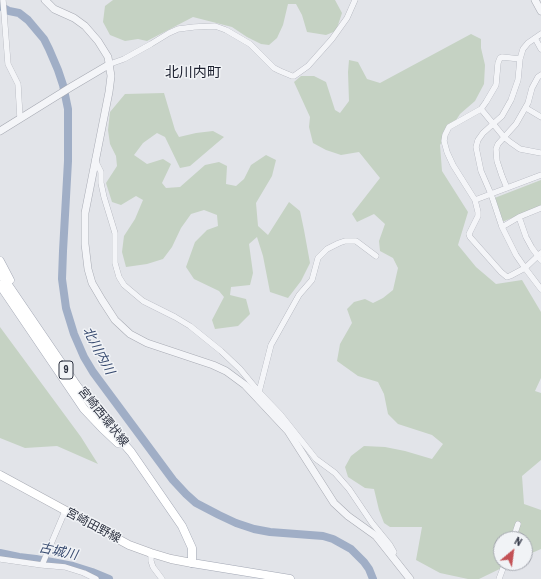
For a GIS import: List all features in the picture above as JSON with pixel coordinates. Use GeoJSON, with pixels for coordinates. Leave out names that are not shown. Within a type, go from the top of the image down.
{"type":"FeatureCollection","features":[{"type":"Feature","properties":{"kind":"main road"},"geometry":{"type":"LineString","coordinates":[[0,261],[12,283],[12,291]]}},
{"type":"Feature","properties":{"kind":"main road","name":"宮崎西環状線"},"geometry":{"type":"LineString","coordinates":[[0,273],[77,386],[104,421],[131,452],[182,526],[192,548],[192,563]]}},
{"type":"Feature","properties":{"kind":"main road","name":"宮崎西環状線"},"geometry":{"type":"LineString","coordinates":[[0,285],[84,409],[138,462]]}},
{"type":"Feature","properties":{"kind":"main road"},"geometry":{"type":"LineString","coordinates":[[0,295],[6,304],[19,313]]}},
{"type":"Feature","properties":{"kind":"main road","name":"宮崎田野線"},"geometry":{"type":"LineString","coordinates":[[0,475],[129,545],[171,559],[192,563]]}},
{"type":"Feature","properties":{"kind":"main road"},"geometry":{"type":"LineString","coordinates":[[192,563],[290,579]]}},
{"type":"Feature","properties":{"kind":"street"},"geometry":{"type":"LineString","coordinates":[[3,0],[8,64],[18,84],[20,118]]}},
{"type":"Feature","properties":{"kind":"street"},"geometry":{"type":"LineString","coordinates":[[45,0],[54,9],[74,18],[85,26],[108,56],[110,64],[111,76],[109,92],[85,213],[85,244],[88,269],[92,283],[115,320],[130,334],[147,342],[213,365],[226,371],[245,385],[288,431],[334,503],[348,516],[376,536],[410,579]]}},
{"type":"Feature","properties":{"kind":"street"},"geometry":{"type":"LineString","coordinates":[[0,131],[110,64],[124,59],[178,29],[215,26],[226,30],[250,44],[274,68],[294,76],[308,66],[332,39],[347,18],[355,0]]}},
{"type":"Feature","properties":{"kind":"street"},"geometry":{"type":"LineString","coordinates":[[535,0],[541,11]]}},
{"type":"Feature","properties":{"kind":"street"},"geometry":{"type":"LineString","coordinates":[[541,34],[528,43],[523,49],[520,59],[518,80],[511,100],[502,116],[480,136],[476,147],[481,171],[491,194],[502,227],[524,268],[541,289]]}},
{"type":"Feature","properties":{"kind":"street"},"geometry":{"type":"LineString","coordinates":[[535,38],[541,49]]}},
{"type":"Feature","properties":{"kind":"street"},"geometry":{"type":"LineString","coordinates":[[519,217],[526,237],[540,256],[524,268],[510,276],[507,276],[504,275],[470,237],[469,232],[478,214],[475,200],[453,165],[444,141],[445,134],[449,127],[481,109],[486,102],[496,85],[498,63],[500,58],[520,59]]}},
{"type":"Feature","properties":{"kind":"street"},"geometry":{"type":"LineString","coordinates":[[507,188],[495,151],[498,144],[516,124],[526,108],[532,88],[538,77],[541,75]]}},
{"type":"Feature","properties":{"kind":"street"},"geometry":{"type":"LineString","coordinates":[[526,108],[541,118]]}},
{"type":"Feature","properties":{"kind":"street"},"geometry":{"type":"LineString","coordinates":[[481,109],[504,137],[520,149],[541,153]]}},
{"type":"Feature","properties":{"kind":"street"},"geometry":{"type":"LineString","coordinates":[[95,160],[101,172],[101,183],[105,201],[115,233],[115,263],[119,277],[124,285],[143,301],[190,326],[240,369],[281,415],[316,459],[336,473],[349,489],[372,523],[390,545],[394,552],[392,555]]}},
{"type":"Feature","properties":{"kind":"street"},"geometry":{"type":"LineString","coordinates":[[475,200],[541,175]]}},
{"type":"Feature","properties":{"kind":"street"},"geometry":{"type":"LineString","coordinates":[[502,227],[519,217],[541,208]]}},
{"type":"Feature","properties":{"kind":"street"},"geometry":{"type":"LineString","coordinates":[[259,392],[272,345],[299,295],[312,280],[318,258],[327,249],[345,241],[356,241],[376,256]]}},
{"type":"Feature","properties":{"kind":"street"},"geometry":{"type":"LineString","coordinates":[[42,566],[65,510]]}},
{"type":"Feature","properties":{"kind":"street"},"geometry":{"type":"LineString","coordinates":[[516,531],[518,524]]}},
{"type":"Feature","properties":{"kind":"street"},"geometry":{"type":"LineString","coordinates":[[151,553],[153,567],[162,579]]}},
{"type":"Feature","properties":{"kind":"street"},"geometry":{"type":"LineString","coordinates":[[0,559],[42,566],[65,567],[84,573],[96,579]]}},
{"type":"Feature","properties":{"kind":"green space"},"geometry":{"type":"Polygon","coordinates":[[[113,0],[335,0],[342,13],[336,31],[326,35],[307,32],[302,15],[296,4],[288,4],[283,25],[277,38],[269,45],[261,44],[232,27],[193,17],[147,41],[138,39],[125,41],[110,35],[103,22],[105,6],[113,0]]]}},
{"type":"Feature","properties":{"kind":"green space"},"geometry":{"type":"Polygon","coordinates":[[[471,34],[481,39],[481,48],[485,65],[484,84],[475,101],[460,114],[440,145],[442,171],[468,212],[458,245],[476,267],[496,284],[522,280],[541,312],[541,378],[535,391],[541,393],[541,460],[522,476],[524,504],[541,510],[541,549],[533,552],[533,531],[493,531],[493,571],[496,571],[479,579],[468,579],[440,573],[416,560],[422,527],[390,527],[384,523],[374,489],[365,488],[348,477],[345,467],[351,456],[364,446],[385,447],[432,459],[443,444],[432,435],[398,424],[388,414],[384,394],[378,382],[358,376],[337,361],[340,344],[352,323],[347,309],[354,302],[365,299],[373,303],[383,298],[393,290],[398,268],[393,258],[380,251],[379,241],[385,224],[374,214],[357,222],[352,214],[380,178],[359,152],[341,155],[326,150],[313,143],[309,127],[310,117],[294,82],[301,76],[314,76],[326,82],[335,110],[340,113],[349,101],[349,60],[358,62],[367,79],[380,83],[471,34]]]}},
{"type":"Feature","properties":{"kind":"green space"},"geometry":{"type":"Polygon","coordinates":[[[164,93],[175,130],[179,137],[213,131],[224,137],[190,166],[180,168],[165,137],[157,133],[143,143],[134,155],[147,164],[163,159],[171,164],[162,183],[166,188],[180,187],[205,165],[219,162],[227,166],[226,184],[236,186],[244,179],[251,165],[266,155],[276,160],[272,176],[256,203],[258,226],[268,235],[289,202],[300,211],[310,263],[301,281],[288,298],[270,292],[263,256],[257,237],[249,244],[253,273],[250,285],[231,287],[230,295],[246,299],[250,314],[238,326],[215,329],[212,320],[224,297],[219,291],[194,279],[186,267],[195,242],[207,230],[218,226],[217,215],[204,210],[191,214],[181,228],[172,247],[163,259],[147,264],[126,267],[122,252],[124,236],[135,219],[143,200],[136,196],[121,205],[112,202],[106,183],[117,166],[116,156],[110,144],[108,130],[110,112],[125,94],[164,93]]]}},
{"type":"Feature","properties":{"kind":"green space"},"geometry":{"type":"Polygon","coordinates":[[[541,180],[541,206],[502,222],[492,199],[541,180]]]}},
{"type":"Feature","properties":{"kind":"green space"},"geometry":{"type":"Polygon","coordinates":[[[0,327],[81,437],[98,464],[57,446],[25,448],[0,438],[0,327]]]}},
{"type":"Feature","properties":{"kind":"waterway","name":"北川内川"},"geometry":{"type":"LineString","coordinates":[[0,6],[9,11],[19,13],[28,20],[44,39],[63,85],[68,109],[68,161],[62,279],[66,308],[74,334],[84,357],[93,372],[173,480],[196,503],[236,523],[254,529],[270,532],[323,536],[333,539],[351,549],[364,562],[373,579]]}},
{"type":"Feature","properties":{"kind":"waterway","name":"古城川"},"geometry":{"type":"LineString","coordinates":[[0,553],[73,566],[109,579]]}},
{"type":"Feature","properties":{"kind":"district","name":"北川内町"},"geometry":{"type":"Point","coordinates":[193,73]}}]}
